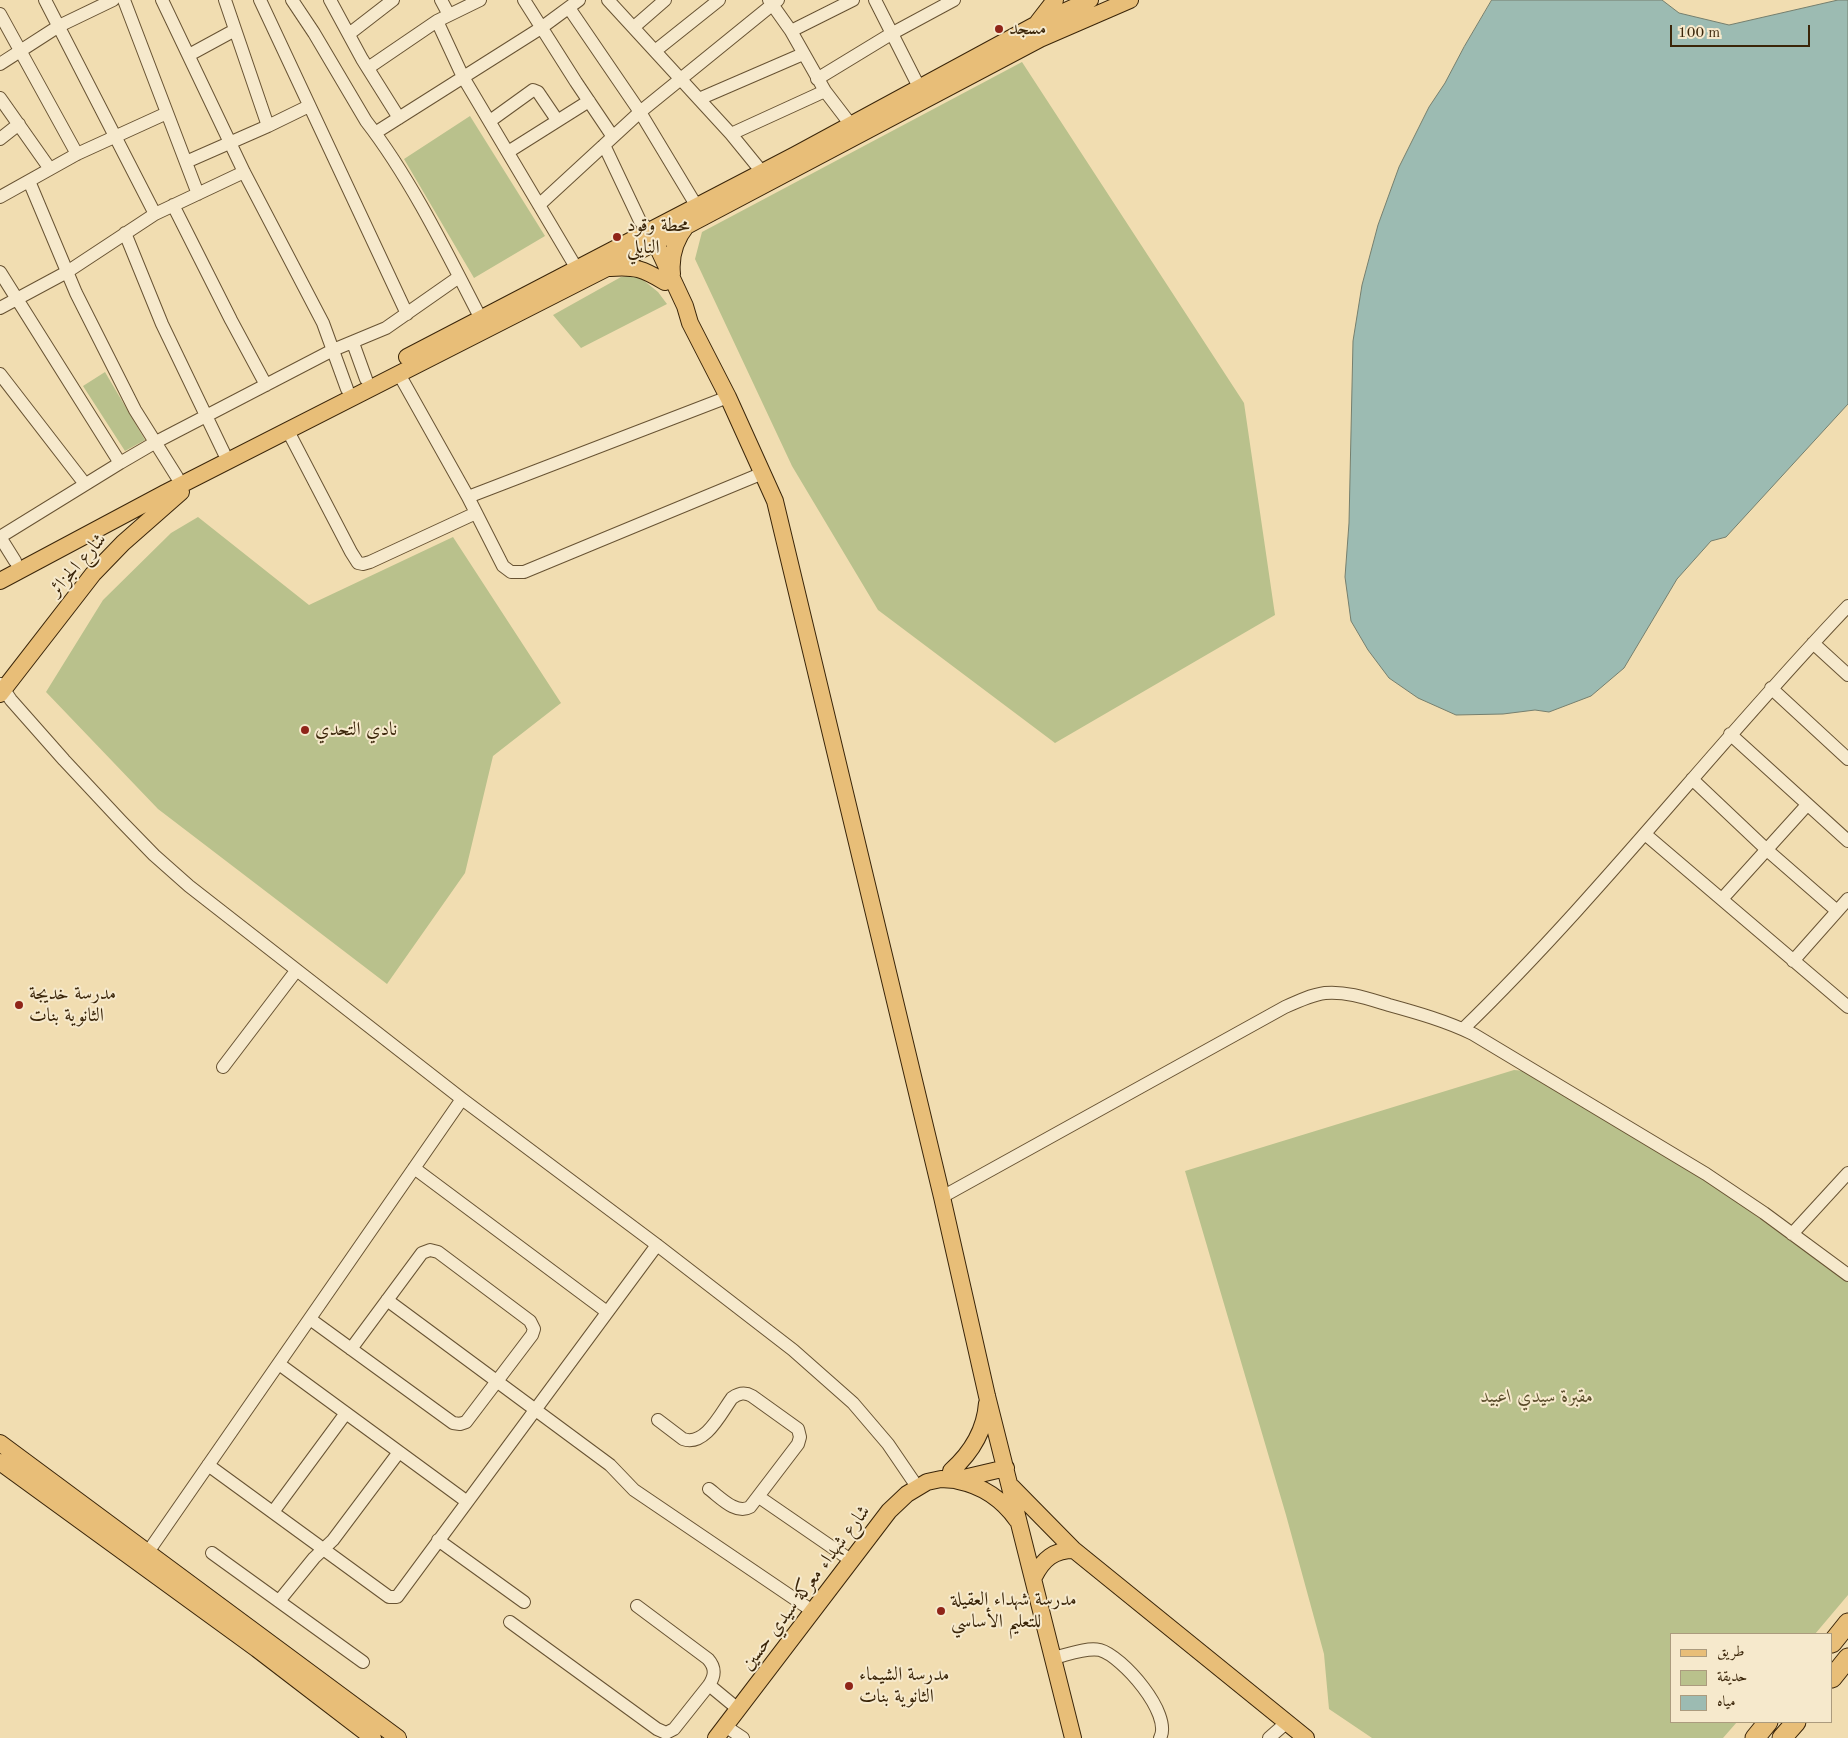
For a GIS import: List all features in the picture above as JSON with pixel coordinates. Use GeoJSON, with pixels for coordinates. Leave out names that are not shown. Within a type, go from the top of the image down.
{"type":"FeatureCollection","features":[{"type":"Feature","properties":{"kind":"highway"},"geometry":{"type":"LineString","coordinates":[[1833,1642],[1848,1623]]}},
{"type":"Feature","properties":{"kind":"highway"},"geometry":{"type":"LineString","coordinates":[[1833,1677],[1848,1658]]}},
{"type":"Feature","properties":{"kind":"highway"},"geometry":{"type":"LineString","coordinates":[[1755,1738],[1767,1723]]}},
{"type":"Feature","properties":{"kind":"highway"},"geometry":{"type":"LineString","coordinates":[[1782,1738],[1795,1723]]}},
{"type":"Feature","properties":{"kind":"main road"},"geometry":{"type":"LineString","coordinates":[[1037,24],[1055,0]]}},
{"type":"Feature","properties":{"kind":"main road"},"geometry":{"type":"LineString","coordinates":[[0,580],[165,493],[188,475],[224,453],[646,235],[696,206],[851,125],[1037,24],[1089,6],[1130,0]]}},
{"type":"Feature","properties":{"kind":"main road"},"geometry":{"type":"LineString","coordinates":[[7,564],[188,475],[288,431],[605,269],[646,235],[688,224],[1040,38],[1089,6]]}},
{"type":"Feature","properties":{"kind":"main road"},"geometry":{"type":"LineString","coordinates":[[669,280],[672,256],[680,234],[688,224]]}},
{"type":"Feature","properties":{"kind":"main road"},"geometry":{"type":"LineString","coordinates":[[646,235],[688,313],[690,323],[728,397],[775,501],[942,1197],[987,1396],[1034,1576],[1073,1738]]}},
{"type":"Feature","properties":{"kind":"main road"},"geometry":{"type":"LineString","coordinates":[[605,269],[622,267],[643,269],[669,280]]}},
{"type":"Feature","properties":{"kind":"main road","name":"شارع الجزائر"},"geometry":{"type":"LineString","coordinates":[[2,690],[93,574],[188,475]]}},
{"type":"Feature","properties":{"kind":"main road","name":"شارع الجزائر"},"geometry":{"type":"LineString","coordinates":[[2,690],[100,556],[165,493]]}},
{"type":"Feature","properties":{"kind":"main road"},"geometry":{"type":"LineString","coordinates":[[987,1396],[984,1420],[978,1438],[949,1477],[976,1486],[995,1496],[1010,1511],[1022,1529]]}},
{"type":"Feature","properties":{"kind":"main road"},"geometry":{"type":"LineString","coordinates":[[0,1443],[398,1738]]}},
{"type":"Feature","properties":{"kind":"main road"},"geometry":{"type":"LineString","coordinates":[[0,1462],[257,1649],[373,1738]]}},
{"type":"Feature","properties":{"kind":"main road","name":"شارع شهداء معركة سيدي حسين"},"geometry":{"type":"LineString","coordinates":[[721,1732],[889,1511],[903,1498],[927,1482],[1005,1463]]}},
{"type":"Feature","properties":{"kind":"main road"},"geometry":{"type":"LineString","coordinates":[[1010,1486],[1074,1550],[1306,1738]]}},
{"type":"Feature","properties":{"kind":"main road"},"geometry":{"type":"LineString","coordinates":[[1034,1576],[1049,1556],[1065,1550],[1074,1550]]}},
{"type":"Feature","properties":{"kind":"street"},"geometry":{"type":"LineString","coordinates":[[46,0],[155,214]]}},
{"type":"Feature","properties":{"kind":"street"},"geometry":{"type":"LineString","coordinates":[[0,64],[59,26],[114,0]]}},
{"type":"Feature","properties":{"kind":"street"},"geometry":{"type":"LineString","coordinates":[[124,0],[198,194]]}},
{"type":"Feature","properties":{"kind":"street"},"geometry":{"type":"LineString","coordinates":[[162,0],[229,143],[319,315],[347,389]]}},
{"type":"Feature","properties":{"kind":"street"},"geometry":{"type":"LineString","coordinates":[[225,0],[268,126]]}},
{"type":"Feature","properties":{"kind":"street"},"geometry":{"type":"LineString","coordinates":[[260,0],[407,314]]}},
{"type":"Feature","properties":{"kind":"street"},"geometry":{"type":"LineString","coordinates":[[292,0],[413,194],[481,319]]}},
{"type":"Feature","properties":{"kind":"street"},"geometry":{"type":"LineString","coordinates":[[330,0],[348,34],[399,118]]}},
{"type":"Feature","properties":{"kind":"street"},"geometry":{"type":"LineString","coordinates":[[348,34],[393,0]]}},
{"type":"Feature","properties":{"kind":"street"},"geometry":{"type":"LineString","coordinates":[[441,0],[449,15]]}},
{"type":"Feature","properties":{"kind":"street"},"geometry":{"type":"LineString","coordinates":[[368,68],[437,21],[480,0]]}},
{"type":"Feature","properties":{"kind":"street"},"geometry":{"type":"LineString","coordinates":[[524,0],[589,101],[609,141],[646,235]]}},
{"type":"Feature","properties":{"kind":"street"},"geometry":{"type":"LineString","coordinates":[[375,133],[541,28],[579,0]]}},
{"type":"Feature","properties":{"kind":"street"},"geometry":{"type":"LineString","coordinates":[[608,0],[732,134],[762,172]]}},
{"type":"Feature","properties":{"kind":"street"},"geometry":{"type":"LineString","coordinates":[[634,27],[665,0]]}},
{"type":"Feature","properties":{"kind":"street"},"geometry":{"type":"LineString","coordinates":[[655,51],[719,0]]}},
{"type":"Feature","properties":{"kind":"street"},"geometry":{"type":"LineString","coordinates":[[791,31],[853,0]]}},
{"type":"Feature","properties":{"kind":"street"},"geometry":{"type":"LineString","coordinates":[[874,0],[919,87]]}},
{"type":"Feature","properties":{"kind":"street"},"geometry":{"type":"LineString","coordinates":[[539,204],[640,112],[773,1],[817,79],[851,125]]}},
{"type":"Feature","properties":{"kind":"street"},"geometry":{"type":"LineString","coordinates":[[817,79],[947,1]]}},
{"type":"Feature","properties":{"kind":"street"},"geometry":{"type":"LineString","coordinates":[[569,8],[640,112],[696,206]]}},
{"type":"Feature","properties":{"kind":"street"},"geometry":{"type":"LineString","coordinates":[[0,14],[77,154]]}},
{"type":"Feature","properties":{"kind":"street"},"geometry":{"type":"LineString","coordinates":[[437,21],[464,77],[577,269]]}},
{"type":"Feature","properties":{"kind":"street"},"geometry":{"type":"LineString","coordinates":[[189,56],[236,30]]}},
{"type":"Feature","properties":{"kind":"street"},"geometry":{"type":"LineString","coordinates":[[699,98],[803,54]]}},
{"type":"Feature","properties":{"kind":"street"},"geometry":{"type":"LineString","coordinates":[[490,121],[533,90],[538,92],[557,120]]}},
{"type":"Feature","properties":{"kind":"street"},"geometry":{"type":"LineString","coordinates":[[732,134],[825,91]]}},
{"type":"Feature","properties":{"kind":"street"},"geometry":{"type":"LineString","coordinates":[[0,98],[50,169]]}},
{"type":"Feature","properties":{"kind":"street"},"geometry":{"type":"LineString","coordinates":[[508,152],[589,101]]}},
{"type":"Feature","properties":{"kind":"street"},"geometry":{"type":"LineString","coordinates":[[186,162],[309,106]]}},
{"type":"Feature","properties":{"kind":"street"},"geometry":{"type":"LineString","coordinates":[[0,197],[77,154],[167,113]]}},
{"type":"Feature","properties":{"kind":"street"},"geometry":{"type":"LineString","coordinates":[[0,139],[19,124]]}},
{"type":"Feature","properties":{"kind":"street"},"geometry":{"type":"LineString","coordinates":[[0,308],[67,272],[155,214],[244,172]]}},
{"type":"Feature","properties":{"kind":"street"},"geometry":{"type":"LineString","coordinates":[[29,181],[80,302],[135,410],[156,442],[188,475]]}},
{"type":"Feature","properties":{"kind":"street"},"geometry":{"type":"LineString","coordinates":[[173,205],[266,385]]}},
{"type":"Feature","properties":{"kind":"street"},"geometry":{"type":"LineString","coordinates":[[124,233],[162,324],[224,453]]}},
{"type":"Feature","properties":{"kind":"street"},"geometry":{"type":"LineString","coordinates":[[0,272],[120,463]]}},
{"type":"Feature","properties":{"kind":"street"},"geometry":{"type":"LineString","coordinates":[[7,564],[0,537],[156,442],[333,350],[386,328],[459,278]]}},
{"type":"Feature","properties":{"kind":"street"},"geometry":{"type":"LineString","coordinates":[[353,343],[366,379]]}},
{"type":"Feature","properties":{"kind":"street"},"geometry":{"type":"LineString","coordinates":[[0,374],[85,484]]}},
{"type":"Feature","properties":{"kind":"street"},"geometry":{"type":"LineString","coordinates":[[399,374],[507,571],[516,573],[533,568],[763,472]]}},
{"type":"Feature","properties":{"kind":"street"},"geometry":{"type":"LineString","coordinates":[[468,497],[728,397]]}},
{"type":"Feature","properties":{"kind":"street"},"geometry":{"type":"LineString","coordinates":[[288,431],[358,563],[370,562],[476,513]]}},
{"type":"Feature","properties":{"kind":"street"},"geometry":{"type":"LineString","coordinates":[[1463,1029],[1499,994],[1644,834],[1771,688],[1848,606]]}},
{"type":"Feature","properties":{"kind":"street"},"geometry":{"type":"LineString","coordinates":[[1813,642],[1848,675]]}},
{"type":"Feature","properties":{"kind":"street"},"geometry":{"type":"LineString","coordinates":[[1771,688],[1848,759]]}},
{"type":"Feature","properties":{"kind":"street"},"geometry":{"type":"LineString","coordinates":[[2,690],[64,760],[154,855],[189,886],[462,1099],[761,1325],[840,1390],[888,1444],[918,1488]]}},
{"type":"Feature","properties":{"kind":"street"},"geometry":{"type":"LineString","coordinates":[[1730,734],[1807,806],[1848,841]]}},
{"type":"Feature","properties":{"kind":"street"},"geometry":{"type":"LineString","coordinates":[[1692,778],[1767,850],[1837,911]]}},
{"type":"Feature","properties":{"kind":"street"},"geometry":{"type":"LineString","coordinates":[[1722,900],[1807,806]]}},
{"type":"Feature","properties":{"kind":"street"},"geometry":{"type":"LineString","coordinates":[[1644,834],[1848,1008]]}},
{"type":"Feature","properties":{"kind":"street"},"geometry":{"type":"LineString","coordinates":[[1792,961],[1848,899]]}},
{"type":"Feature","properties":{"kind":"street"},"geometry":{"type":"LineString","coordinates":[[223,1068],[296,970]]}},
{"type":"Feature","properties":{"kind":"street"},"geometry":{"type":"LineString","coordinates":[[942,1197],[1286,1007],[1314,995],[1326,993],[1355,995],[1435,1018],[1463,1029],[1677,1155],[1735,1193],[1848,1275]]}},
{"type":"Feature","properties":{"kind":"street"},"geometry":{"type":"LineString","coordinates":[[148,1552],[462,1099]]}},
{"type":"Feature","properties":{"kind":"street"},"geometry":{"type":"LineString","coordinates":[[414,1168],[607,1312]]}},
{"type":"Feature","properties":{"kind":"street"},"geometry":{"type":"LineString","coordinates":[[1792,1234],[1848,1173]]}},
{"type":"Feature","properties":{"kind":"street"},"geometry":{"type":"LineString","coordinates":[[208,1465],[392,1598],[399,1595],[657,1245]]}},
{"type":"Feature","properties":{"kind":"street"},"geometry":{"type":"LineString","coordinates":[[310,1319],[351,1349],[456,1424],[466,1422],[532,1335],[534,1329],[532,1323],[438,1252],[430,1250],[422,1253],[351,1349]]}},
{"type":"Feature","properties":{"kind":"street"},"geometry":{"type":"LineString","coordinates":[[387,1300],[610,1465],[634,1490],[814,1612]]}},
{"type":"Feature","properties":{"kind":"street"},"geometry":{"type":"LineString","coordinates":[[279,1364],[466,1502]]}},
{"type":"Feature","properties":{"kind":"street"},"geometry":{"type":"LineString","coordinates":[[658,1420],[683,1440],[697,1440],[705,1435],[732,1398],[738,1394],[745,1393],[795,1426],[799,1433],[798,1444],[750,1507],[740,1510],[709,1489]]}},
{"type":"Feature","properties":{"kind":"street"},"geometry":{"type":"LineString","coordinates":[[273,1512],[346,1413]]}},
{"type":"Feature","properties":{"kind":"street"},"geometry":{"type":"LineString","coordinates":[[279,1601],[314,1558],[333,1540],[399,1452]]}},
{"type":"Feature","properties":{"kind":"street"},"geometry":{"type":"LineString","coordinates":[[758,1497],[852,1561]]}},
{"type":"Feature","properties":{"kind":"street"},"geometry":{"type":"LineString","coordinates":[[438,1540],[524,1602]]}},
{"type":"Feature","properties":{"kind":"street"},"geometry":{"type":"LineString","coordinates":[[212,1553],[363,1662]]}},
{"type":"Feature","properties":{"kind":"street"},"geometry":{"type":"LineString","coordinates":[[510,1622],[661,1732],[666,1733],[674,1729],[709,1686],[714,1676],[714,1671],[708,1659],[637,1606]]}},
{"type":"Feature","properties":{"kind":"street"},"geometry":{"type":"LineString","coordinates":[[1053,1658],[1091,1650],[1100,1650],[1107,1653],[1133,1675],[1147,1693],[1161,1719],[1162,1730],[1160,1738]]}},
{"type":"Feature","properties":{"kind":"street"},"geometry":{"type":"LineString","coordinates":[[709,1686],[738,1709]]}},
{"type":"Feature","properties":{"kind":"street"},"geometry":{"type":"LineString","coordinates":[[1269,1738],[1286,1723]]}},
{"type":"Feature","properties":{"kind":"street"},"geometry":{"type":"LineString","coordinates":[[721,1732],[742,1738]]}},
{"type":"Feature","properties":{"kind":"green space"},"geometry":{"type":"Polygon","coordinates":[[[1022,62],[1244,403],[1275,615],[1055,743],[878,610],[792,466],[695,259],[702,232],[1022,62]]]}},
{"type":"Feature","properties":{"kind":"green space"},"geometry":{"type":"Polygon","coordinates":[[[470,116],[545,236],[474,278],[404,159],[470,116]]]}},
{"type":"Feature","properties":{"kind":"green space"},"geometry":{"type":"Polygon","coordinates":[[[637,275],[658,292],[667,304],[581,348],[553,315],[621,277],[637,275]]]}},
{"type":"Feature","properties":{"kind":"green space"},"geometry":{"type":"Polygon","coordinates":[[[105,372],[145,440],[125,451],[83,386],[105,372]]]}},
{"type":"Feature","properties":{"kind":"green space","name":"نادي التحدي"},"geometry":{"type":"Polygon","coordinates":[[[198,517],[309,605],[453,537],[561,703],[493,756],[465,873],[387,984],[158,809],[46,692],[103,600],[171,533],[198,517]]]}},
{"type":"Feature","properties":{"kind":"green space","name":"مقبرة سيدي اعبيد"},"geometry":{"type":"Polygon","coordinates":[[[1514,1070],[1526,1071],[1689,1168],[1848,1281],[1848,1595],[1816,1633],[1670,1633],[1670,1723],[1736,1723],[1723,1738],[1372,1738],[1329,1709],[1324,1654],[1286,1515],[1185,1171],[1514,1070]]]}},
{"type":"Feature","properties":{"kind":"water"},"geometry":{"type":"Polygon","coordinates":[[[1492,0],[1662,0],[1679,13],[1729,25],[1838,0],[1848,0],[1848,404],[1726,537],[1711,541],[1677,579],[1624,668],[1591,696],[1549,712],[1535,710],[1503,714],[1456,715],[1418,698],[1389,678],[1368,650],[1351,621],[1345,577],[1349,523],[1353,341],[1362,285],[1378,225],[1399,167],[1429,107],[1445,83],[1492,0]]]}},
{"type":"Feature","properties":{"kind":"place","name":"مسجد"},"geometry":{"type":"Point","coordinates":[999,29]}},
{"type":"Feature","properties":{"kind":"place","name":"محطة وقود النايلي"},"geometry":{"type":"Point","coordinates":[617,237]}},
{"type":"Feature","properties":{"kind":"place","name":"نادي التحدي"},"geometry":{"type":"Point","coordinates":[305,730]}},
{"type":"Feature","properties":{"kind":"place","name":"مدرسة خديجة الثانوية بنات"},"geometry":{"type":"Point","coordinates":[19,1005]}},
{"type":"Feature","properties":{"kind":"place","name":"مدرسة شهداء العقيلة للتعليم الأساسي"},"geometry":{"type":"Point","coordinates":[941,1611]}},
{"type":"Feature","properties":{"kind":"place","name":"مدرسة الشيماء الثانوية بنات"},"geometry":{"type":"Point","coordinates":[849,1686]}}]}
